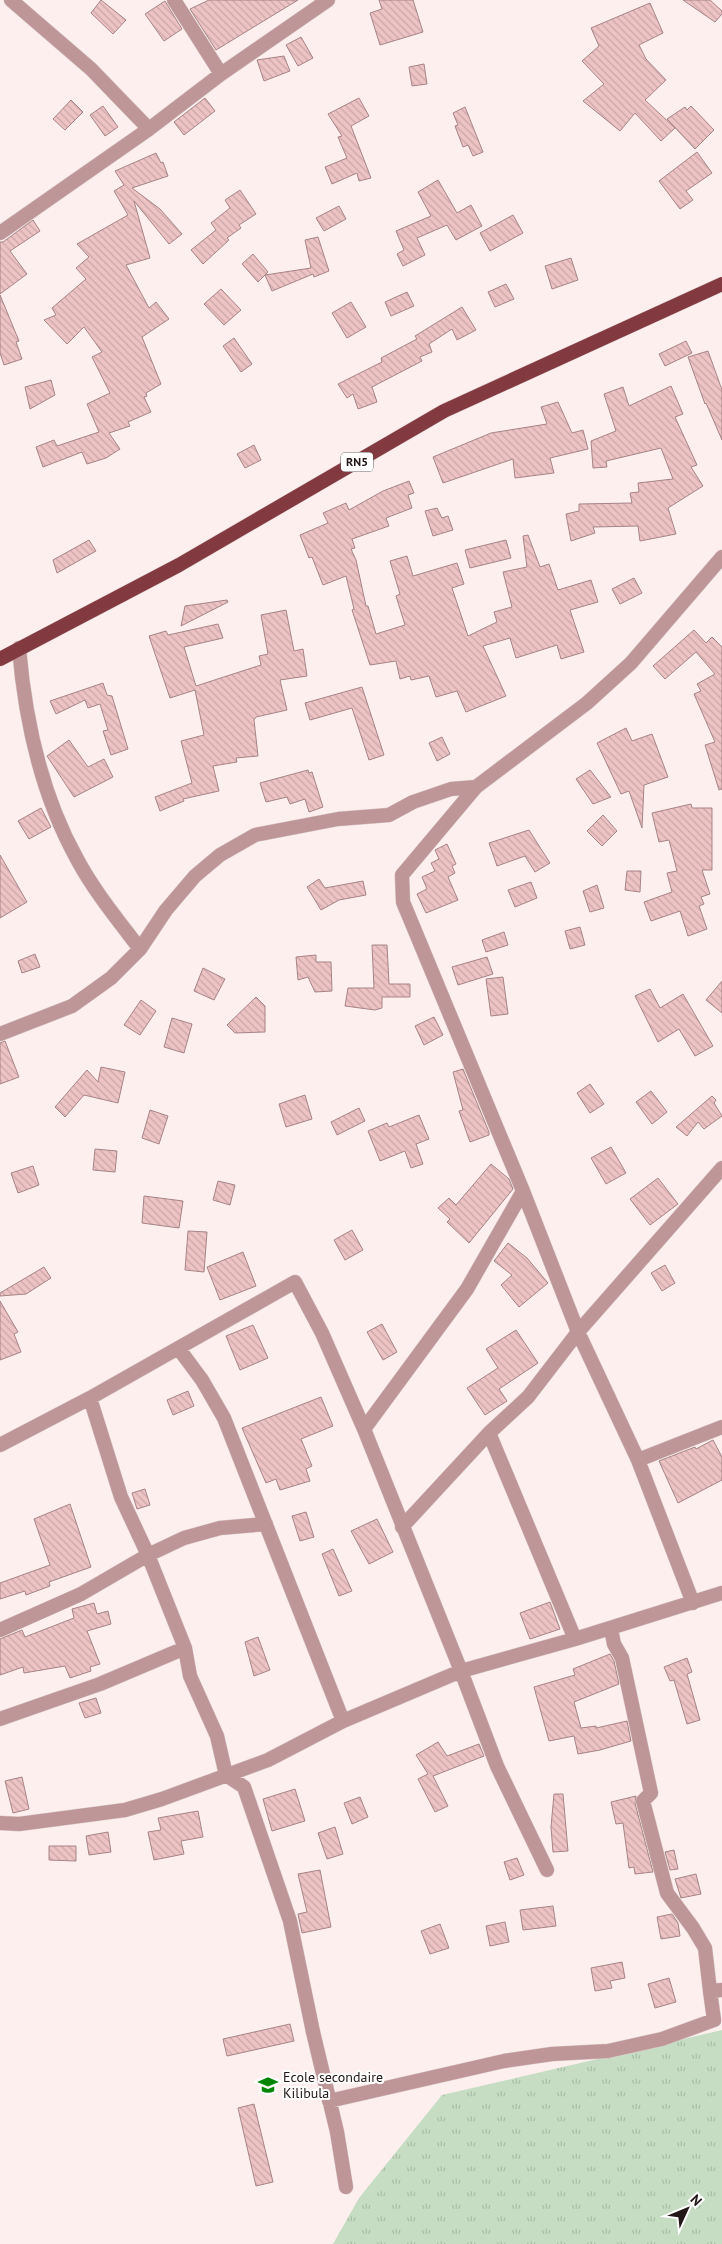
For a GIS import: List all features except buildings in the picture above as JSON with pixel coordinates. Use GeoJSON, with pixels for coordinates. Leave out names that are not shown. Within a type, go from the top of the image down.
{"type":"FeatureCollection","features":[{"type":"Feature","properties":{"kind":"highway","name":"RN5"},"geometry":{"type":"LineString","coordinates":[[0,659],[180,565],[444,411],[722,284]]}},
{"type":"Feature","properties":{"kind":"street"},"geometry":{"type":"LineString","coordinates":[[11,0],[91,69],[149,129]]}},
{"type":"Feature","properties":{"kind":"street"},"geometry":{"type":"LineString","coordinates":[[174,0],[221,74]]}},
{"type":"Feature","properties":{"kind":"street"},"geometry":{"type":"LineString","coordinates":[[0,233],[149,129],[221,74],[328,0]]}},
{"type":"Feature","properties":{"kind":"street"},"geometry":{"type":"LineString","coordinates":[[693,1603],[638,1460],[578,1332],[523,1191],[403,902],[402,875],[476,787],[587,703],[631,663],[722,557]]}},
{"type":"Feature","properties":{"kind":"street"},"geometry":{"type":"LineString","coordinates":[[19,648],[22,681],[40,765],[65,836],[88,878],[140,949]]}},
{"type":"Feature","properties":{"kind":"street"},"geometry":{"type":"LineString","coordinates":[[0,1034],[72,1006],[111,978],[140,949],[166,910],[195,876],[220,855],[255,835],[338,819],[388,815],[412,802],[451,789],[476,787]]}},
{"type":"Feature","properties":{"kind":"street"},"geometry":{"type":"LineString","coordinates":[[402,1527],[489,1432],[528,1397],[578,1332],[722,1168]]}},
{"type":"Feature","properties":{"kind":"street"},"geometry":{"type":"LineString","coordinates":[[364,1429],[467,1289],[523,1191]]}},
{"type":"Feature","properties":{"kind":"street"},"geometry":{"type":"LineString","coordinates":[[0,1445],[179,1349],[295,1282],[322,1333],[364,1429],[402,1527],[462,1671],[497,1766],[547,1870]]}},
{"type":"Feature","properties":{"kind":"street"},"geometry":{"type":"LineString","coordinates":[[179,1349],[202,1380],[224,1418],[343,1721]]}},
{"type":"Feature","properties":{"kind":"street"},"geometry":{"type":"LineString","coordinates":[[90,1398],[121,1497],[148,1555],[185,1648],[190,1676],[216,1736],[226,1775],[244,1787],[290,1921],[313,2032],[330,2101],[346,2187]]}},
{"type":"Feature","properties":{"kind":"street"},"geometry":{"type":"LineString","coordinates":[[638,1460],[722,1427]]}},
{"type":"Feature","properties":{"kind":"street"},"geometry":{"type":"LineString","coordinates":[[489,1432],[575,1639]]}},
{"type":"Feature","properties":{"kind":"street"},"geometry":{"type":"LineString","coordinates":[[0,1630],[81,1594],[148,1555],[184,1538],[220,1528],[266,1524]]}},
{"type":"Feature","properties":{"kind":"street"},"geometry":{"type":"LineString","coordinates":[[0,1823],[19,1824],[125,1810],[268,1760],[343,1721],[462,1671],[611,1629],[722,1593]]}},
{"type":"Feature","properties":{"kind":"street"},"geometry":{"type":"LineString","coordinates":[[330,2101],[504,2062],[552,2054],[608,2051],[662,2039],[714,2020],[716,1991],[705,1948],[667,1893],[643,1801],[651,1793],[622,1658],[614,1644],[611,1629]]}},
{"type":"Feature","properties":{"kind":"street"},"geometry":{"type":"LineString","coordinates":[[0,1719],[100,1684],[185,1648]]}},
{"type":"Feature","properties":{"kind":"green space"},"geometry":{"type":"Polygon","coordinates":[[[722,2030],[722,2244],[333,2244],[359,2198],[442,2095],[722,2030]]]}},
{"type":"Feature","properties":{"kind":"place","name":"Ecole secondaire Kilibula"},"geometry":{"type":"Point","coordinates":[268,2085]}}]}
